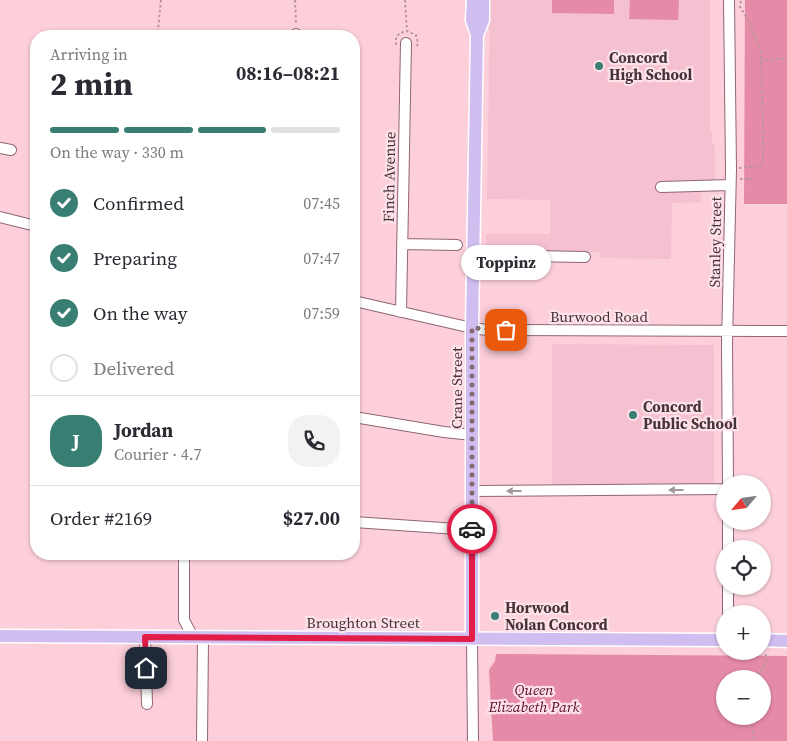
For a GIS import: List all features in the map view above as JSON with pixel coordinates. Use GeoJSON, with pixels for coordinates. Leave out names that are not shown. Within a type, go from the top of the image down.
{"type":"FeatureCollection","features":[{"type":"Feature","properties":{"kind":"main road","name":"Crane Street"},"geometry":{"type":"LineString","coordinates":[[472,639],[472,328],[477,35],[472,20],[473,0]]}},
{"type":"Feature","properties":{"kind":"main road","name":"Crane Street"},"geometry":{"type":"LineString","coordinates":[[477,35],[483,20],[484,0]]}},
{"type":"Feature","properties":{"kind":"main road","name":"Broughton Street"},"geometry":{"type":"LineString","coordinates":[[0,636],[716,640]]}},
{"type":"Feature","properties":{"kind":"main road"},"geometry":{"type":"LineString","coordinates":[[771,643],[787,640]]}},
{"type":"Feature","properties":{"kind":"street","name":"Stanley Street"},"geometry":{"type":"LineString","coordinates":[[728,475],[729,0]]}},
{"type":"Feature","properties":{"kind":"street","name":"Finch Avenue"},"geometry":{"type":"LineString","coordinates":[[402,312],[406,43]]}},
{"type":"Feature","properties":{"kind":"street"},"geometry":{"type":"LineString","coordinates":[[0,148],[11,150]]}},
{"type":"Feature","properties":{"kind":"street"},"geometry":{"type":"LineString","coordinates":[[661,187],[730,178]]}},
{"type":"Feature","properties":{"kind":"street"},"geometry":{"type":"LineString","coordinates":[[0,217],[30,224]]}},
{"type":"Feature","properties":{"kind":"street"},"geometry":{"type":"LineString","coordinates":[[402,244],[457,246]]}},
{"type":"Feature","properties":{"kind":"street"},"geometry":{"type":"LineString","coordinates":[[473,254],[585,257]]}},
{"type":"Feature","properties":{"kind":"street","name":"Burwood Road"},"geometry":{"type":"LineString","coordinates":[[360,302],[472,328],[497,330],[787,331]]}},
{"type":"Feature","properties":{"kind":"street"},"geometry":{"type":"LineString","coordinates":[[360,418],[472,435]]}},
{"type":"Feature","properties":{"kind":"street"},"geometry":{"type":"LineString","coordinates":[[472,491],[716,489]]}},
{"type":"Feature","properties":{"kind":"street"},"geometry":{"type":"LineString","coordinates":[[360,522],[472,530]]}},
{"type":"Feature","properties":{"kind":"street"},"geometry":{"type":"LineString","coordinates":[[184,560],[184,620],[198,637],[202,741]]}},
{"type":"Feature","properties":{"kind":"street"},"geometry":{"type":"LineString","coordinates":[[145,637],[147,704]]}},
{"type":"Feature","properties":{"kind":"street","name":"Crane Street"},"geometry":{"type":"LineString","coordinates":[[472,639],[473,741]]}},
{"type":"Feature","properties":{"kind":"path"},"geometry":{"type":"LineString","coordinates":[[158,30],[161,0]]}},
{"type":"Feature","properties":{"kind":"path"},"geometry":{"type":"LineString","coordinates":[[295,0],[296,30]]}},
{"type":"Feature","properties":{"kind":"path"},"geometry":{"type":"LineString","coordinates":[[405,0],[406,43]]}},
{"type":"Feature","properties":{"kind":"path"},"geometry":{"type":"LineString","coordinates":[[730,178],[761,166],[763,160],[761,53],[750,23],[740,6],[741,0]]}},
{"type":"Feature","properties":{"kind":"path"},"geometry":{"type":"LineString","coordinates":[[400,33],[407,31],[416,35]]}},
{"type":"Feature","properties":{"kind":"path"},"geometry":{"type":"LineString","coordinates":[[761,61],[787,58]]}},
{"type":"Feature","properties":{"kind":"path"},"geometry":{"type":"LineString","coordinates":[[730,178],[755,179]]}},
{"type":"Feature","properties":{"kind":"path"},"geometry":{"type":"LineString","coordinates":[[752,725],[754,734],[752,741]]}},
{"type":"Feature","properties":{"kind":"shaded area","name":"Concord High School"},"geometry":{"type":"Polygon","coordinates":[[[490,0],[710,0],[710,131],[712,143],[715,146],[715,191],[701,191],[701,202],[672,203],[671,259],[601,258],[600,252],[486,251],[486,234],[550,234],[551,200],[487,199],[490,0]]]}},
{"type":"Feature","properties":{"kind":"shaded area","name":"Concord Public School"},"geometry":{"type":"Polygon","coordinates":[[[552,344],[714,345],[714,485],[552,485],[552,344]]]}},
{"type":"Feature","properties":{"kind":"green space"},"geometry":{"type":"Polygon","coordinates":[[[552,0],[614,0],[614,14],[552,13],[552,0]]]}},
{"type":"Feature","properties":{"kind":"green space"},"geometry":{"type":"Polygon","coordinates":[[[630,0],[679,0],[678,20],[629,19],[630,0]]]}},
{"type":"Feature","properties":{"kind":"green space"},"geometry":{"type":"Polygon","coordinates":[[[745,0],[787,0],[787,204],[744,204],[745,0]]]}},
{"type":"Feature","properties":{"kind":"green space","name":"Queen Elizabeth Park"},"geometry":{"type":"Polygon","coordinates":[[[496,654],[716,656],[716,660],[771,660],[771,656],[787,656],[787,741],[493,741],[489,670],[495,661],[496,654]]]}},
{"type":"Feature","properties":{"kind":"way so far"},"geometry":{"type":"LineString","coordinates":[[472,529],[472,328],[506,330]]}},
{"type":"Feature","properties":{"kind":"place","name":"Concord High School"},"geometry":{"type":"Point","coordinates":[599,66]}},
{"type":"Feature","properties":{"kind":"place","name":"Toppinz"},"geometry":{"type":"Point","coordinates":[506,330]}},
{"type":"Feature","properties":{"kind":"place","name":"Concord Public School"},"geometry":{"type":"Point","coordinates":[633,415]}},
{"type":"Feature","properties":{"kind":"place","name":"Horwood Nolan Concord"},"geometry":{"type":"Point","coordinates":[495,616]}},
{"type":"Feature","properties":{"kind":"route"},"geometry":{"type":"LineString","coordinates":[[146,668],[145,637],[472,639],[472,529]]}}]}
